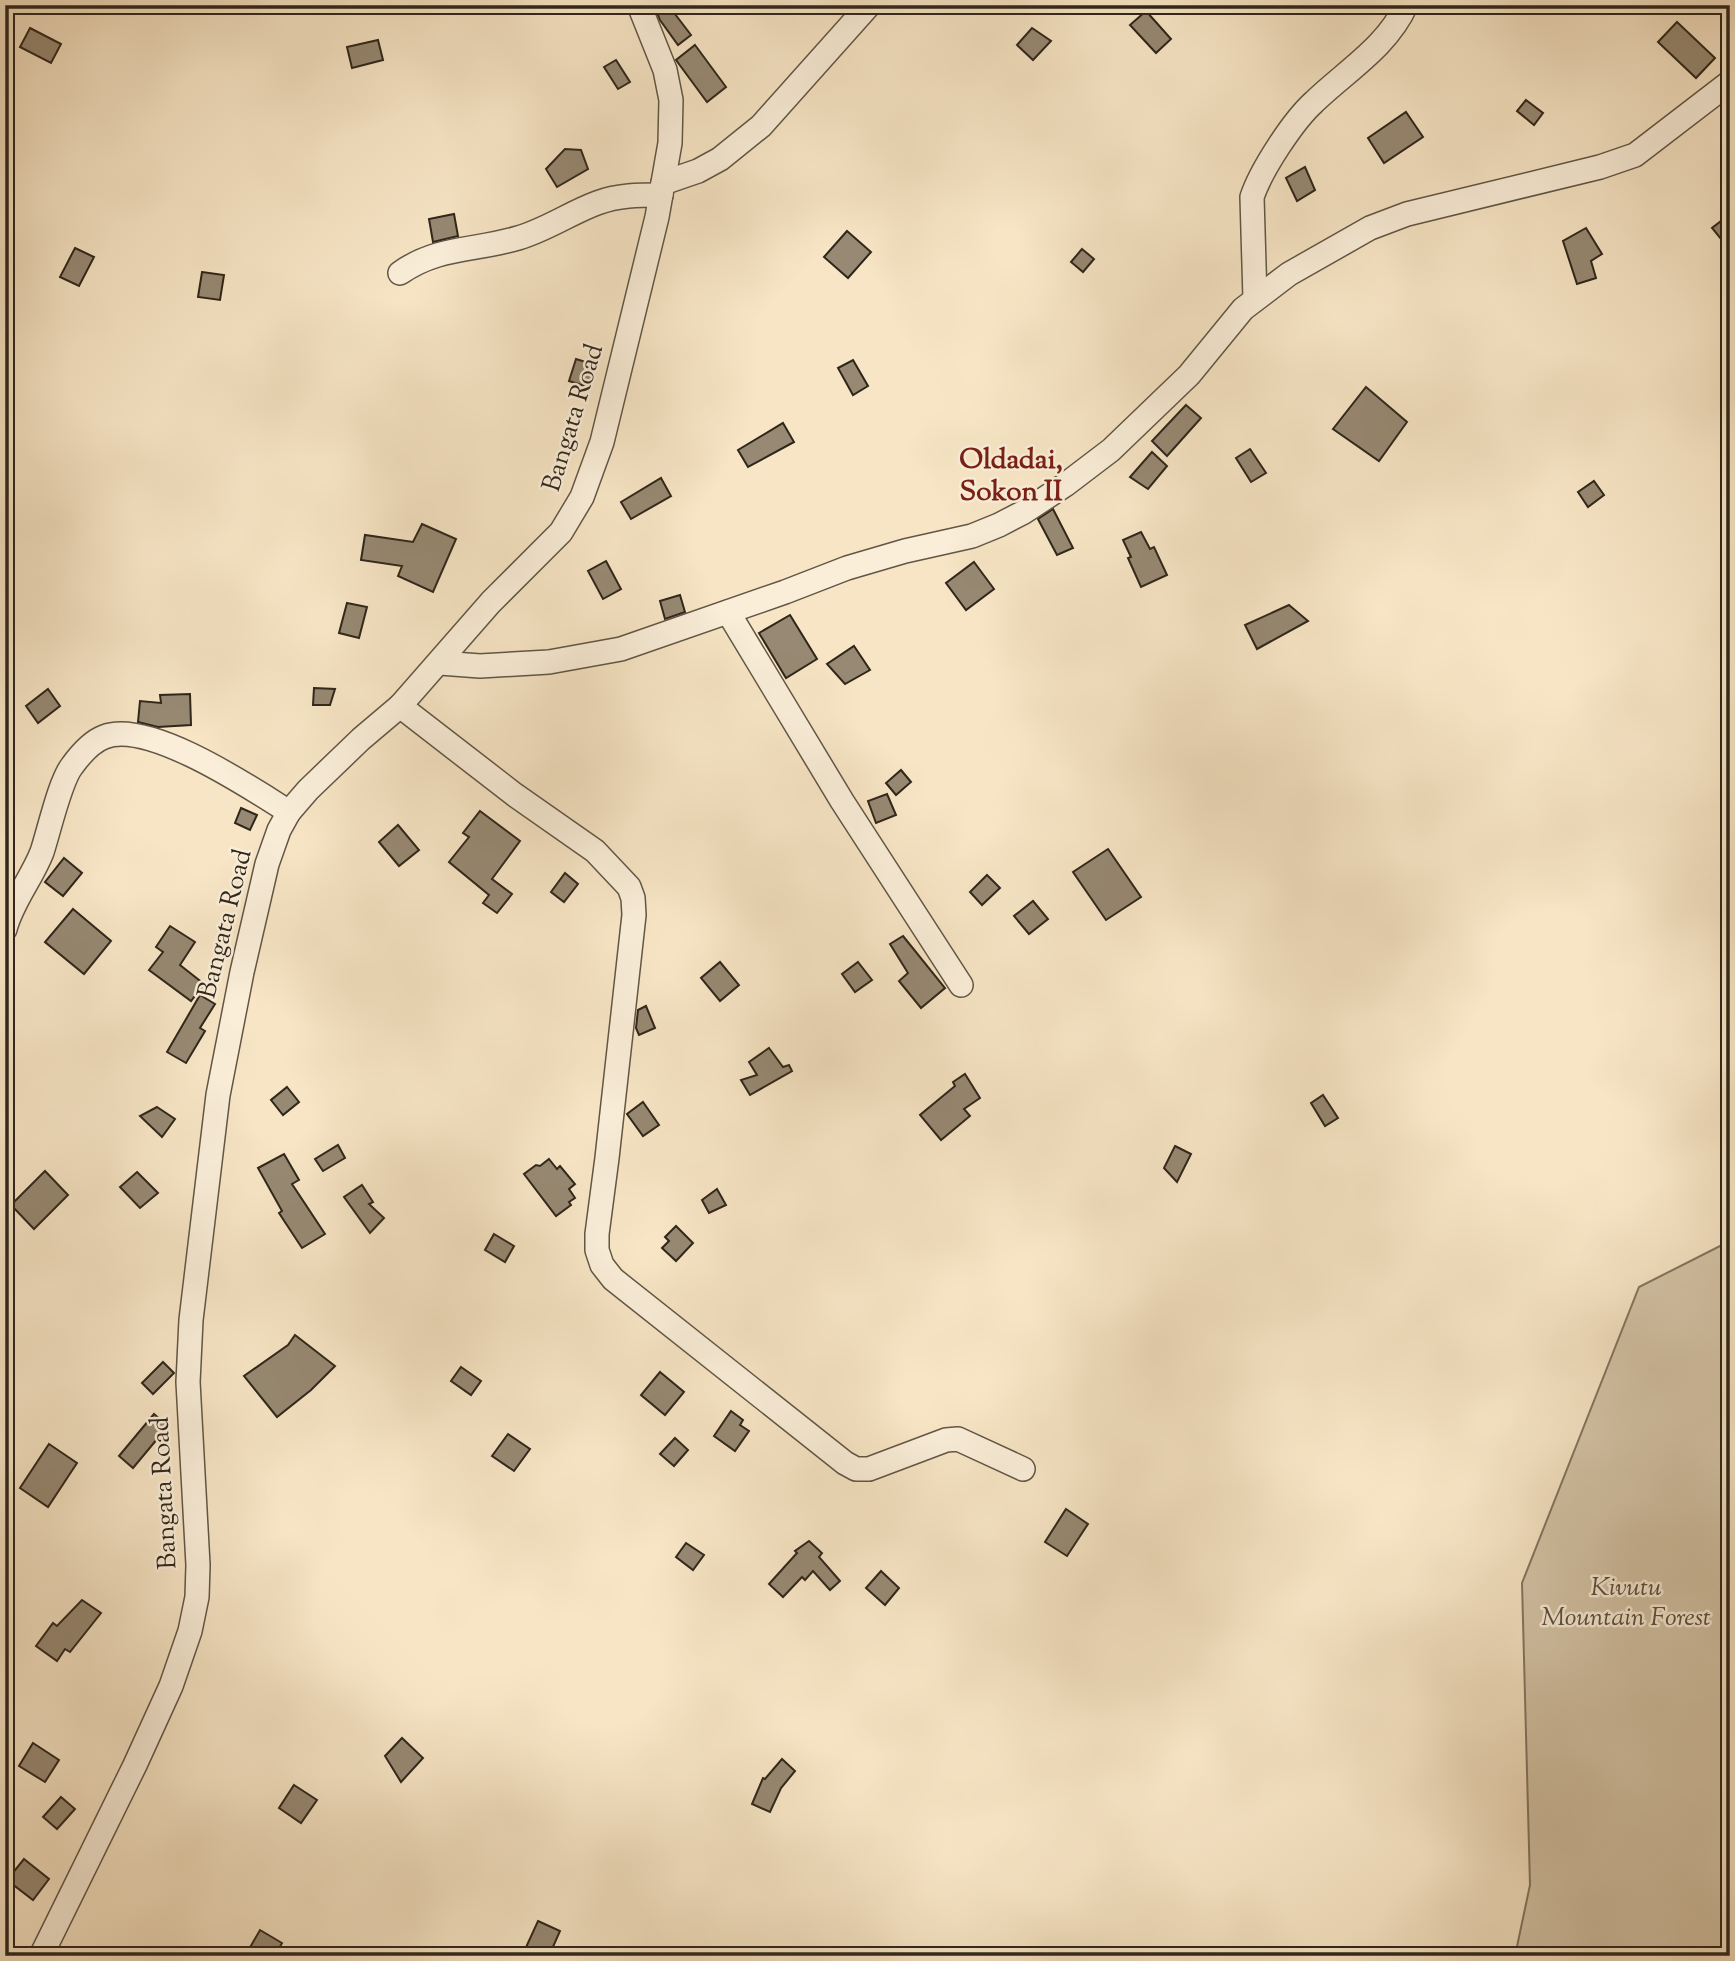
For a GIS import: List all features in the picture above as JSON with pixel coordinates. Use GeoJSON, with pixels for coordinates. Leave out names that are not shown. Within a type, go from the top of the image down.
{"type":"FeatureCollection","features":[{"type":"Feature","properties":{"kind":"street","name":"Bangata Road"},"geometry":{"type":"LineString","coordinates":[[41,1956],[171,1686],[190,1631],[197,1597],[198,1565],[188,1382],[191,1320],[218,1095],[239,983],[267,864],[279,830],[289,812],[307,790],[400,706],[491,603],[561,532],[582,497],[602,442],[662,189],[670,143],[671,100],[666,71],[639,5]]}},
{"type":"Feature","properties":{"kind":"street"},"geometry":{"type":"LineString","coordinates":[[400,273],[439,253],[522,237],[597,203],[662,189],[720,159],[761,126],[869,5]]}},
{"type":"Feature","properties":{"kind":"street"},"geometry":{"type":"LineString","coordinates":[[1255,299],[1252,197],[1258,181],[1268,163],[1312,104],[1392,31],[1406,5]]}},
{"type":"Feature","properties":{"kind":"street"},"geometry":{"type":"LineString","coordinates":[[439,663],[480,666],[549,662],[621,649],[847,568],[972,536],[1024,512],[1111,450],[1189,375],[1233,318],[1289,274],[1386,222],[1407,214],[1600,167],[1635,155],[1730,82]]}},
{"type":"Feature","properties":{"kind":"street"},"geometry":{"type":"LineString","coordinates":[[727,612],[842,801],[961,985]]}},
{"type":"Feature","properties":{"kind":"street"},"geometry":{"type":"LineString","coordinates":[[400,706],[515,795],[594,851],[629,887],[634,915],[597,1234],[597,1250],[602,1265],[613,1279],[856,1469],[869,1469],[946,1440],[958,1439],[1023,1469]]}},
{"type":"Feature","properties":{"kind":"street"},"geometry":{"type":"LineString","coordinates":[[5,929],[41,852],[69,768],[87,749],[104,737],[123,734],[150,738],[225,772],[289,812]]}},
{"type":"Feature","properties":{"kind":"green space","name":"Kivutu Mountain Forest"},"geometry":{"type":"Polygon","coordinates":[[[1730,1241],[1730,1956],[1515,1956],[1530,1885],[1522,1583],[1639,1287],[1730,1241]]]}},
{"type":"Feature","properties":{"kind":"building"},"geometry":{"type":"Polygon","coordinates":[[[654,5],[668,5],[691,35],[678,45],[660,20],[654,5]]]}},
{"type":"Feature","properties":{"kind":"building"},"geometry":{"type":"Polygon","coordinates":[[[1146,11],[1171,39],[1156,53],[1130,25],[1146,11]]]}},
{"type":"Feature","properties":{"kind":"building"},"geometry":{"type":"Polygon","coordinates":[[[1677,22],[1715,58],[1696,78],[1658,42],[1677,22]]]}},
{"type":"Feature","properties":{"kind":"building"},"geometry":{"type":"Polygon","coordinates":[[[30,28],[61,44],[51,63],[20,47],[30,28]]]}},
{"type":"Feature","properties":{"kind":"building"},"geometry":{"type":"Polygon","coordinates":[[[1032,28],[1051,41],[1033,60],[1017,45],[1032,28]]]}},
{"type":"Feature","properties":{"kind":"building"},"geometry":{"type":"Polygon","coordinates":[[[378,40],[383,60],[352,68],[347,47],[378,40]]]}},
{"type":"Feature","properties":{"kind":"building"},"geometry":{"type":"Polygon","coordinates":[[[695,45],[726,87],[707,102],[676,60],[695,45]]]}},
{"type":"Feature","properties":{"kind":"building"},"geometry":{"type":"Polygon","coordinates":[[[616,60],[630,82],[618,89],[604,67],[616,60]]]}},
{"type":"Feature","properties":{"kind":"building"},"geometry":{"type":"Polygon","coordinates":[[[1526,100],[1543,113],[1534,125],[1517,111],[1526,100]]]}},
{"type":"Feature","properties":{"kind":"building"},"geometry":{"type":"Polygon","coordinates":[[[1406,112],[1423,137],[1384,163],[1368,138],[1406,112]]]}},
{"type":"Feature","properties":{"kind":"building"},"geometry":{"type":"Polygon","coordinates":[[[565,149],[581,150],[588,169],[557,187],[546,169],[565,149]]]}},
{"type":"Feature","properties":{"kind":"building"},"geometry":{"type":"Polygon","coordinates":[[[1305,167],[1315,190],[1297,201],[1286,178],[1305,167]]]}},
{"type":"Feature","properties":{"kind":"building"},"geometry":{"type":"Polygon","coordinates":[[[454,214],[458,236],[433,242],[429,219],[454,214]]]}},
{"type":"Feature","properties":{"kind":"building"},"geometry":{"type":"Polygon","coordinates":[[[1730,214],[1730,250],[1712,228],[1730,214]]]}},
{"type":"Feature","properties":{"kind":"building"},"geometry":{"type":"Polygon","coordinates":[[[1586,228],[1602,254],[1591,261],[1596,278],[1577,284],[1563,241],[1586,228]]]}},
{"type":"Feature","properties":{"kind":"building"},"geometry":{"type":"Polygon","coordinates":[[[847,231],[871,252],[848,278],[824,257],[847,231]]]}},
{"type":"Feature","properties":{"kind":"building"},"geometry":{"type":"Polygon","coordinates":[[[75,248],[94,257],[79,286],[60,277],[75,248]]]}},
{"type":"Feature","properties":{"kind":"building"},"geometry":{"type":"Polygon","coordinates":[[[1082,249],[1094,259],[1083,272],[1071,262],[1082,249]]]}},
{"type":"Feature","properties":{"kind":"building"},"geometry":{"type":"Polygon","coordinates":[[[202,272],[224,275],[220,300],[198,297],[202,272]]]}},
{"type":"Feature","properties":{"kind":"building"},"geometry":{"type":"Polygon","coordinates":[[[576,359],[595,365],[588,387],[569,381],[576,359]]]}},
{"type":"Feature","properties":{"kind":"building"},"geometry":{"type":"Polygon","coordinates":[[[853,360],[868,386],[853,395],[838,368],[853,360]]]}},
{"type":"Feature","properties":{"kind":"building"},"geometry":{"type":"Polygon","coordinates":[[[1366,387],[1407,422],[1379,461],[1333,429],[1366,387]]]}},
{"type":"Feature","properties":{"kind":"building"},"geometry":{"type":"Polygon","coordinates":[[[1186,405],[1201,418],[1167,456],[1152,441],[1186,405]]]}},
{"type":"Feature","properties":{"kind":"building"},"geometry":{"type":"Polygon","coordinates":[[[783,423],[794,442],[748,467],[738,450],[783,423]]]}},
{"type":"Feature","properties":{"kind":"building"},"geometry":{"type":"Polygon","coordinates":[[[1250,449],[1266,473],[1251,482],[1236,458],[1250,449]]]}},
{"type":"Feature","properties":{"kind":"building"},"geometry":{"type":"Polygon","coordinates":[[[1152,452],[1167,466],[1148,489],[1130,477],[1152,452]]]}},
{"type":"Feature","properties":{"kind":"building"},"geometry":{"type":"Polygon","coordinates":[[[661,478],[671,496],[631,519],[621,502],[661,478]]]}},
{"type":"Feature","properties":{"kind":"building"},"geometry":{"type":"Polygon","coordinates":[[[1594,481],[1604,495],[1588,507],[1578,492],[1594,481]]]}},
{"type":"Feature","properties":{"kind":"building"},"geometry":{"type":"Polygon","coordinates":[[[1053,509],[1073,548],[1057,555],[1038,519],[1053,509]]]}},
{"type":"Feature","properties":{"kind":"building"},"geometry":{"type":"Polygon","coordinates":[[[422,524],[456,539],[433,592],[398,576],[402,566],[361,560],[365,535],[413,542],[422,524]]]}},
{"type":"Feature","properties":{"kind":"building"},"geometry":{"type":"Polygon","coordinates":[[[1141,532],[1150,549],[1154,547],[1167,575],[1141,587],[1123,540],[1141,532]]]}},
{"type":"Feature","properties":{"kind":"building"},"geometry":{"type":"Polygon","coordinates":[[[606,561],[621,589],[603,599],[588,571],[606,561]]]}},
{"type":"Feature","properties":{"kind":"building"},"geometry":{"type":"Polygon","coordinates":[[[974,562],[994,589],[966,610],[946,583],[974,562]]]}},
{"type":"Feature","properties":{"kind":"building"},"geometry":{"type":"Polygon","coordinates":[[[680,595],[685,612],[665,619],[660,601],[680,595]]]}},
{"type":"Feature","properties":{"kind":"building"},"geometry":{"type":"Polygon","coordinates":[[[347,603],[367,607],[359,638],[339,633],[347,603]]]}},
{"type":"Feature","properties":{"kind":"building"},"geometry":{"type":"Polygon","coordinates":[[[1289,605],[1308,621],[1257,649],[1245,625],[1289,605]]]}},
{"type":"Feature","properties":{"kind":"building"},"geometry":{"type":"Polygon","coordinates":[[[790,615],[817,659],[786,678],[759,633],[790,615]]]}},
{"type":"Feature","properties":{"kind":"building"},"geometry":{"type":"Polygon","coordinates":[[[854,646],[870,670],[845,684],[827,664],[854,646]]]}},
{"type":"Feature","properties":{"kind":"building"},"geometry":{"type":"Polygon","coordinates":[[[314,688],[335,689],[330,705],[313,705],[314,688]]]}},
{"type":"Feature","properties":{"kind":"building"},"geometry":{"type":"Polygon","coordinates":[[[48,689],[60,706],[38,723],[26,706],[48,689]]]}},
{"type":"Feature","properties":{"kind":"building"},"geometry":{"type":"Polygon","coordinates":[[[190,694],[191,725],[158,727],[138,722],[140,701],[161,703],[160,695],[190,694]]]}},
{"type":"Feature","properties":{"kind":"building"},"geometry":{"type":"Polygon","coordinates":[[[901,770],[911,782],[896,795],[886,783],[901,770]]]}},
{"type":"Feature","properties":{"kind":"building"},"geometry":{"type":"Polygon","coordinates":[[[887,794],[896,815],[876,823],[868,801],[887,794]]]}},
{"type":"Feature","properties":{"kind":"building"},"geometry":{"type":"Polygon","coordinates":[[[241,808],[257,815],[250,830],[235,823],[241,808]]]}},
{"type":"Feature","properties":{"kind":"building"},"geometry":{"type":"Polygon","coordinates":[[[480,811],[520,841],[492,879],[512,894],[497,913],[483,903],[489,895],[449,862],[469,837],[463,833],[480,811]]]}},
{"type":"Feature","properties":{"kind":"building"},"geometry":{"type":"Polygon","coordinates":[[[398,825],[419,850],[399,866],[379,842],[398,825]]]}},
{"type":"Feature","properties":{"kind":"building"},"geometry":{"type":"Polygon","coordinates":[[[1108,849],[1141,897],[1106,920],[1073,872],[1108,849]]]}},
{"type":"Feature","properties":{"kind":"building"},"geometry":{"type":"Polygon","coordinates":[[[64,858],[82,873],[63,896],[45,882],[64,858]]]}},
{"type":"Feature","properties":{"kind":"building"},"geometry":{"type":"Polygon","coordinates":[[[565,873],[578,884],[564,902],[551,892],[565,873]]]}},
{"type":"Feature","properties":{"kind":"building"},"geometry":{"type":"Polygon","coordinates":[[[987,875],[1000,888],[982,905],[970,892],[987,875]]]}},
{"type":"Feature","properties":{"kind":"building"},"geometry":{"type":"Polygon","coordinates":[[[1033,901],[1048,919],[1029,934],[1014,916],[1033,901]]]}},
{"type":"Feature","properties":{"kind":"building"},"geometry":{"type":"Polygon","coordinates":[[[73,909],[111,941],[84,974],[45,942],[73,909]]]}},
{"type":"Feature","properties":{"kind":"building"},"geometry":{"type":"Polygon","coordinates":[[[170,926],[195,942],[180,965],[204,984],[191,1001],[149,970],[163,952],[156,947],[170,926]]]}},
{"type":"Feature","properties":{"kind":"building"},"geometry":{"type":"Polygon","coordinates":[[[903,936],[945,988],[921,1008],[899,981],[908,973],[890,944],[903,936]]]}},
{"type":"Feature","properties":{"kind":"building"},"geometry":{"type":"Polygon","coordinates":[[[720,962],[739,985],[720,1001],[701,978],[720,962]]]}},
{"type":"Feature","properties":{"kind":"building"},"geometry":{"type":"Polygon","coordinates":[[[858,962],[872,980],[855,992],[842,974],[858,962]]]}},
{"type":"Feature","properties":{"kind":"building"},"geometry":{"type":"Polygon","coordinates":[[[200,995],[215,1004],[200,1028],[205,1031],[186,1063],[167,1052],[200,995]]]}},
{"type":"Feature","properties":{"kind":"building"},"geometry":{"type":"Polygon","coordinates":[[[646,1006],[655,1028],[639,1035],[636,1028],[638,1010],[646,1006]]]}},
{"type":"Feature","properties":{"kind":"building"},"geometry":{"type":"Polygon","coordinates":[[[769,1048],[783,1067],[789,1065],[792,1071],[750,1095],[741,1080],[757,1075],[749,1062],[769,1048]]]}},
{"type":"Feature","properties":{"kind":"building"},"geometry":{"type":"Polygon","coordinates":[[[965,1074],[980,1098],[964,1109],[970,1116],[941,1140],[920,1115],[955,1086],[953,1082],[965,1074]]]}},
{"type":"Feature","properties":{"kind":"building"},"geometry":{"type":"Polygon","coordinates":[[[287,1087],[299,1102],[283,1115],[271,1100],[287,1087]]]}},
{"type":"Feature","properties":{"kind":"building"},"geometry":{"type":"Polygon","coordinates":[[[1323,1095],[1338,1118],[1325,1126],[1311,1103],[1323,1095]]]}},
{"type":"Feature","properties":{"kind":"building"},"geometry":{"type":"Polygon","coordinates":[[[643,1102],[659,1125],[643,1136],[627,1114],[643,1102]]]}},
{"type":"Feature","properties":{"kind":"building"},"geometry":{"type":"Polygon","coordinates":[[[157,1107],[175,1119],[162,1137],[140,1116],[157,1107]]]}},
{"type":"Feature","properties":{"kind":"building"},"geometry":{"type":"Polygon","coordinates":[[[338,1145],[345,1158],[323,1171],[315,1159],[338,1145]]]}},
{"type":"Feature","properties":{"kind":"building"},"geometry":{"type":"Polygon","coordinates":[[[1175,1146],[1191,1154],[1177,1182],[1164,1168],[1175,1146]]]}},
{"type":"Feature","properties":{"kind":"building"},"geometry":{"type":"Polygon","coordinates":[[[284,1154],[299,1180],[292,1184],[325,1234],[302,1248],[279,1213],[282,1211],[258,1168],[284,1154]]]}},
{"type":"Feature","properties":{"kind":"building"},"geometry":{"type":"Polygon","coordinates":[[[549,1159],[557,1169],[560,1166],[575,1184],[569,1189],[575,1198],[569,1202],[571,1205],[556,1216],[524,1174],[549,1159]]]}},
{"type":"Feature","properties":{"kind":"building"},"geometry":{"type":"Polygon","coordinates":[[[45,1171],[68,1195],[34,1229],[11,1205],[45,1171]]]}},
{"type":"Feature","properties":{"kind":"building"},"geometry":{"type":"Polygon","coordinates":[[[137,1172],[158,1193],[140,1208],[120,1187],[137,1172]]]}},
{"type":"Feature","properties":{"kind":"building"},"geometry":{"type":"Polygon","coordinates":[[[362,1185],[373,1202],[369,1204],[384,1218],[370,1233],[344,1197],[362,1185]]]}},
{"type":"Feature","properties":{"kind":"building"},"geometry":{"type":"Polygon","coordinates":[[[717,1189],[726,1205],[709,1213],[702,1200],[717,1189]]]}},
{"type":"Feature","properties":{"kind":"building"},"geometry":{"type":"Polygon","coordinates":[[[676,1226],[693,1243],[676,1261],[662,1248],[669,1241],[665,1237],[676,1226]]]}},
{"type":"Feature","properties":{"kind":"building"},"geometry":{"type":"Polygon","coordinates":[[[494,1234],[514,1246],[505,1262],[485,1250],[494,1234]]]}},
{"type":"Feature","properties":{"kind":"building"},"geometry":{"type":"Polygon","coordinates":[[[295,1335],[335,1366],[311,1390],[277,1417],[244,1376],[288,1345],[295,1335]]]}},
{"type":"Feature","properties":{"kind":"building"},"geometry":{"type":"Polygon","coordinates":[[[163,1362],[174,1373],[153,1394],[142,1383],[163,1362]]]}},
{"type":"Feature","properties":{"kind":"building"},"geometry":{"type":"Polygon","coordinates":[[[461,1367],[481,1381],[471,1395],[451,1381],[461,1367]]]}},
{"type":"Feature","properties":{"kind":"building"},"geometry":{"type":"Polygon","coordinates":[[[660,1372],[684,1392],[665,1415],[641,1395],[660,1372]]]}},
{"type":"Feature","properties":{"kind":"building"},"geometry":{"type":"Polygon","coordinates":[[[731,1411],[743,1420],[740,1425],[749,1431],[735,1451],[714,1436],[731,1411]]]}},
{"type":"Feature","properties":{"kind":"building"},"geometry":{"type":"Polygon","coordinates":[[[154,1414],[168,1426],[133,1468],[119,1456],[154,1414]]]}},
{"type":"Feature","properties":{"kind":"building"},"geometry":{"type":"Polygon","coordinates":[[[508,1434],[530,1449],[514,1471],[492,1456],[508,1434]]]}},
{"type":"Feature","properties":{"kind":"building"},"geometry":{"type":"Polygon","coordinates":[[[675,1438],[688,1450],[674,1466],[660,1454],[675,1438]]]}},
{"type":"Feature","properties":{"kind":"building"},"geometry":{"type":"Polygon","coordinates":[[[49,1444],[77,1463],[48,1507],[20,1488],[49,1444]]]}},
{"type":"Feature","properties":{"kind":"building"},"geometry":{"type":"Polygon","coordinates":[[[1066,1509],[1088,1524],[1067,1556],[1045,1542],[1066,1509]]]}},
{"type":"Feature","properties":{"kind":"building"},"geometry":{"type":"Polygon","coordinates":[[[809,1541],[822,1553],[819,1557],[840,1581],[830,1590],[813,1571],[805,1580],[802,1577],[783,1597],[769,1584],[797,1553],[795,1551],[809,1541]]]}},
{"type":"Feature","properties":{"kind":"building"},"geometry":{"type":"Polygon","coordinates":[[[686,1543],[704,1555],[693,1570],[676,1557],[686,1543]]]}},
{"type":"Feature","properties":{"kind":"building"},"geometry":{"type":"Polygon","coordinates":[[[881,1571],[899,1588],[885,1605],[866,1588],[881,1571]]]}},
{"type":"Feature","properties":{"kind":"building"},"geometry":{"type":"Polygon","coordinates":[[[82,1600],[101,1613],[70,1652],[65,1649],[57,1661],[36,1646],[53,1623],[57,1626],[82,1600]]]}},
{"type":"Feature","properties":{"kind":"building"},"geometry":{"type":"Polygon","coordinates":[[[402,1738],[423,1758],[401,1782],[385,1756],[402,1738]]]}},
{"type":"Feature","properties":{"kind":"building"},"geometry":{"type":"Polygon","coordinates":[[[33,1743],[59,1760],[45,1782],[19,1766],[33,1743]]]}},
{"type":"Feature","properties":{"kind":"building"},"geometry":{"type":"Polygon","coordinates":[[[782,1759],[795,1771],[781,1788],[770,1812],[752,1804],[763,1778],[765,1779],[782,1759]]]}},
{"type":"Feature","properties":{"kind":"building"},"geometry":{"type":"Polygon","coordinates":[[[294,1785],[317,1800],[301,1823],[279,1808],[294,1785]]]}},
{"type":"Feature","properties":{"kind":"building"},"geometry":{"type":"Polygon","coordinates":[[[61,1797],[75,1809],[57,1829],[43,1817],[61,1797]]]}},
{"type":"Feature","properties":{"kind":"building"},"geometry":{"type":"Polygon","coordinates":[[[24,1859],[49,1879],[33,1900],[7,1880],[24,1859]]]}},
{"type":"Feature","properties":{"kind":"building"},"geometry":{"type":"Polygon","coordinates":[[[538,1921],[560,1931],[549,1956],[522,1956],[538,1921]]]}},
{"type":"Feature","properties":{"kind":"building"},"geometry":{"type":"Polygon","coordinates":[[[260,1930],[282,1943],[275,1956],[245,1956],[260,1930]]]}},
{"type":"Feature","properties":{"kind":"district","name":"Oldadai, Sokon II"},"geometry":{"type":"Point","coordinates":[1011,477]}}]}
